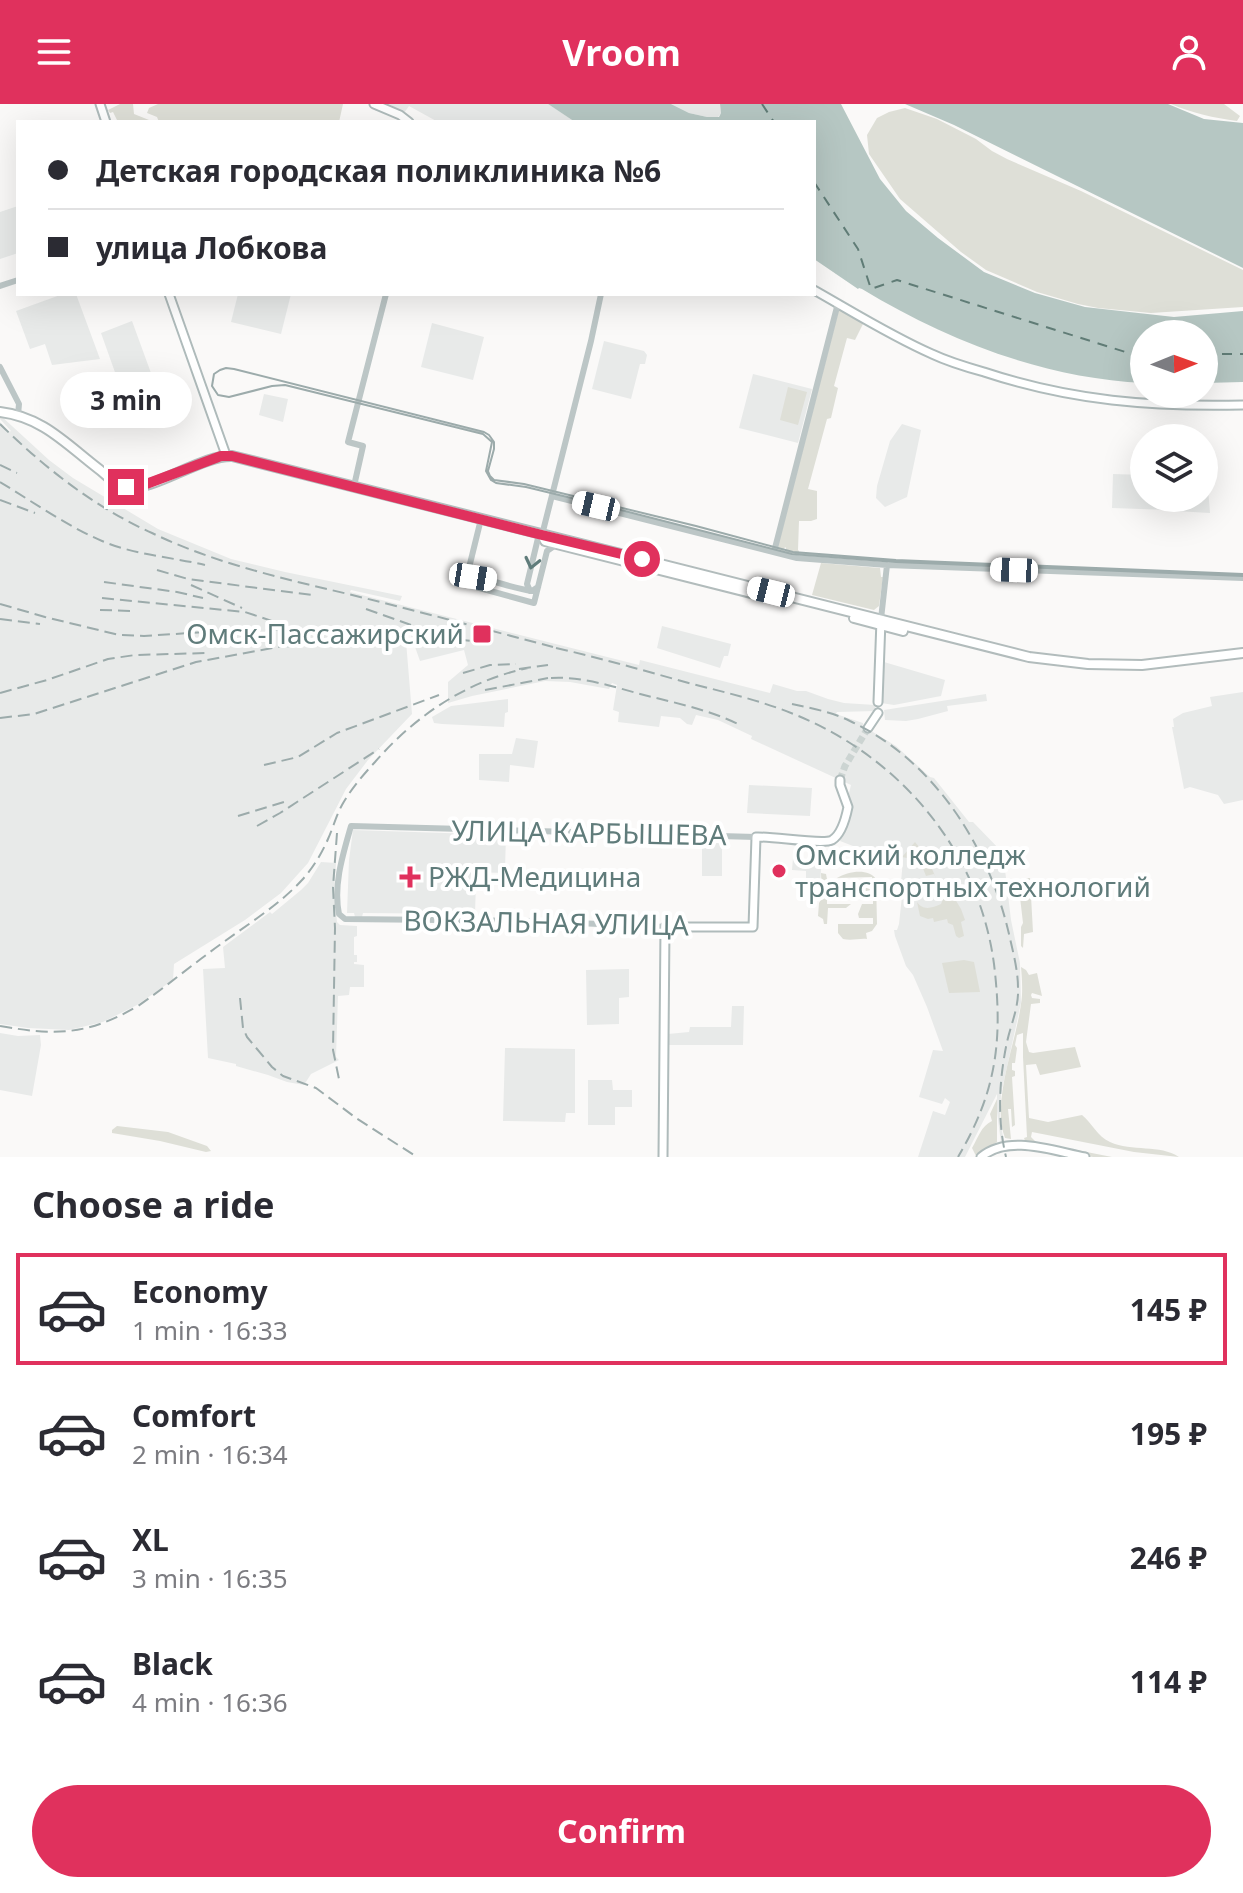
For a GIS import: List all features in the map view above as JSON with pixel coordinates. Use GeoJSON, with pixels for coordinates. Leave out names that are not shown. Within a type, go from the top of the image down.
{"type":"FeatureCollection","features":[{"type":"Feature","properties":{"kind":"main road"},"geometry":{"type":"LineString","coordinates":[[374,104],[402,120]]}},
{"type":"Feature","properties":{"kind":"main road"},"geometry":{"type":"LineString","coordinates":[[816,291],[931,354],[1016,382],[1123,403],[1243,405]]}},
{"type":"Feature","properties":{"kind":"main road"},"geometry":{"type":"LineString","coordinates":[[170,296],[226,455]]}},
{"type":"Feature","properties":{"kind":"main road"},"geometry":{"type":"LineString","coordinates":[[0,412],[29,418],[42,425],[126,487],[141,486],[226,455],[881,622],[1024,662],[1085,669],[1157,670],[1243,656]]}},
{"type":"Feature","properties":{"kind":"main road"},"geometry":{"type":"LineString","coordinates":[[541,535],[545,541],[639,562]]}},
{"type":"Feature","properties":{"kind":"main road"},"geometry":{"type":"LineString","coordinates":[[878,702],[881,622]]}},
{"type":"Feature","properties":{"kind":"main road"},"geometry":{"type":"LineString","coordinates":[[868,728],[878,713]]}},
{"type":"Feature","properties":{"kind":"main road","name":"УЛИЦА КАРБЫШЕВА"},"geometry":{"type":"LineString","coordinates":[[756,837],[827,842],[836,836],[847,814],[847,802],[840,780]]}},
{"type":"Feature","properties":{"kind":"main road","name":"ВОКЗАЛЬНАЯ УЛИЦА"},"geometry":{"type":"LineString","coordinates":[[665,927],[753,927],[756,837]]}},
{"type":"Feature","properties":{"kind":"main road"},"geometry":{"type":"LineString","coordinates":[[663,1157],[665,927]]}},
{"type":"Feature","properties":{"kind":"main road"},"geometry":{"type":"LineString","coordinates":[[981,1157],[995,1148],[1008,1145],[1085,1157]]}},
{"type":"Feature","properties":{"kind":"street"},"geometry":{"type":"LineString","coordinates":[[354,486],[363,446],[348,442],[385,296]]}},
{"type":"Feature","properties":{"kind":"street"},"geometry":{"type":"LineString","coordinates":[[530,591],[527,584],[552,496],[601,296]]}},
{"type":"Feature","properties":{"kind":"street"},"geometry":{"type":"LineString","coordinates":[[774,552],[838,303]]}},
{"type":"Feature","properties":{"kind":"street"},"geometry":{"type":"LineString","coordinates":[[0,367],[19,404],[18,415]]}},
{"type":"Feature","properties":{"kind":"street"},"geometry":{"type":"LineString","coordinates":[[552,496],[797,558],[887,565],[1243,578]]}},
{"type":"Feature","properties":{"kind":"street"},"geometry":{"type":"LineString","coordinates":[[481,519],[465,584],[534,603],[547,551],[557,544]]}},
{"type":"Feature","properties":{"kind":"street"},"geometry":{"type":"LineString","coordinates":[[881,622],[887,565]]}},
{"type":"Feature","properties":{"kind":"street"},"geometry":{"type":"LineString","coordinates":[[468,571],[473,577],[530,591],[539,585]]}},
{"type":"Feature","properties":{"kind":"street","name":"УЛИЦА КАРБЫШЕВА"},"geometry":{"type":"LineString","coordinates":[[339,914],[339,873],[351,826],[756,837]]}},
{"type":"Feature","properties":{"kind":"street","name":"ВОКЗАЛЬНАЯ УЛИЦА"},"geometry":{"type":"LineString","coordinates":[[339,914],[345,919],[533,921],[665,927]]}},
{"type":"Feature","properties":{"kind":"shaded area"},"geometry":{"type":"Polygon","coordinates":[[[120,104],[133,104],[134,114],[149,120],[117,120],[108,110],[120,104]]]}},
{"type":"Feature","properties":{"kind":"shaded area"},"geometry":{"type":"Polygon","coordinates":[[[158,104],[343,104],[339,120],[158,120],[147,113],[149,108],[158,104]]]}},
{"type":"Feature","properties":{"kind":"shaded area"},"geometry":{"type":"Polygon","coordinates":[[[389,104],[548,104],[572,120],[434,120],[409,106],[404,113],[389,104]]]}},
{"type":"Feature","properties":{"kind":"shaded area"},"geometry":{"type":"Polygon","coordinates":[[[548,104],[671,104],[689,113],[719,117],[720,104],[841,104],[880,179],[906,211],[984,272],[1035,293],[1085,307],[1174,317],[1243,311],[1243,382],[1218,383],[1218,320],[1130,320],[1130,382],[1106,380],[1069,374],[997,354],[928,325],[858,289],[816,260],[816,120],[572,120],[548,104]]]}},
{"type":"Feature","properties":{"kind":"shaded area"},"geometry":{"type":"Polygon","coordinates":[[[671,104],[720,104],[721,113],[718,117],[707,117],[671,104]]]}},
{"type":"Feature","properties":{"kind":"shaded area"},"geometry":{"type":"Polygon","coordinates":[[[905,104],[1168,104],[1204,119],[1243,123],[1243,268],[954,125],[905,104]]]}},
{"type":"Feature","properties":{"kind":"shaded area"},"geometry":{"type":"Polygon","coordinates":[[[1171,104],[1224,104],[1240,116],[1237,121],[1195,113],[1171,104]]]}},
{"type":"Feature","properties":{"kind":"shaded area"},"geometry":{"type":"Polygon","coordinates":[[[905,108],[937,119],[1007,159],[1081,191],[1243,270],[1243,307],[1151,313],[1098,308],[1037,292],[986,270],[900,199],[869,154],[867,135],[877,118],[905,108]]]}},
{"type":"Feature","properties":{"kind":"shaded area"},"geometry":{"type":"Polygon","coordinates":[[[16,207],[16,254],[0,259],[0,212],[16,207]]]}},
{"type":"Feature","properties":{"kind":"shaded area"},"geometry":{"type":"Polygon","coordinates":[[[57,296],[77,296],[100,359],[52,365],[45,344],[30,349],[16,311],[57,296]]]}},
{"type":"Feature","properties":{"kind":"shaded area"},"geometry":{"type":"Polygon","coordinates":[[[238,296],[290,296],[281,334],[231,322],[238,296]]]}},
{"type":"Feature","properties":{"kind":"shaded area"},"geometry":{"type":"Polygon","coordinates":[[[839,309],[863,324],[855,340],[847,338],[834,386],[838,388],[831,418],[827,419],[808,489],[817,491],[817,519],[799,521],[799,556],[785,553],[785,547],[783,552],[777,550],[839,309]]]}},
{"type":"Feature","properties":{"kind":"shaded area"},"geometry":{"type":"Polygon","coordinates":[[[132,321],[151,373],[141,377],[148,398],[127,406],[101,333],[132,321]]]}},
{"type":"Feature","properties":{"kind":"shaded area"},"geometry":{"type":"Polygon","coordinates":[[[432,323],[484,337],[473,380],[421,367],[432,323]]]}},
{"type":"Feature","properties":{"kind":"shaded area"},"geometry":{"type":"Polygon","coordinates":[[[604,341],[644,351],[647,355],[645,364],[640,364],[631,399],[592,389],[604,341]]]}},
{"type":"Feature","properties":{"kind":"shaded area"},"geometry":{"type":"Polygon","coordinates":[[[753,374],[812,389],[798,443],[739,428],[753,374]]]}},
{"type":"Feature","properties":{"kind":"shaded area"},"geometry":{"type":"Polygon","coordinates":[[[788,387],[807,392],[798,425],[780,420],[788,387]]]}},
{"type":"Feature","properties":{"kind":"shaded area"},"geometry":{"type":"Polygon","coordinates":[[[264,394],[288,399],[283,422],[259,415],[264,394]]]}},
{"type":"Feature","properties":{"kind":"shaded area"},"geometry":{"type":"Polygon","coordinates":[[[0,415],[73,478],[158,529],[231,559],[402,596],[400,601],[350,592],[639,665],[640,660],[770,693],[773,684],[844,703],[875,705],[876,711],[836,714],[863,723],[863,726],[896,746],[934,778],[969,822],[973,822],[1003,853],[1020,963],[1021,1003],[1001,1094],[1000,1119],[1004,1143],[1001,1143],[997,1094],[965,1157],[918,1157],[933,1111],[945,1115],[950,1102],[945,1098],[942,1104],[919,1097],[933,1050],[943,1051],[895,936],[902,896],[903,860],[895,854],[840,841],[849,818],[851,785],[751,739],[752,736],[718,720],[696,715],[692,725],[680,718],[661,716],[659,727],[618,722],[619,712],[613,710],[617,685],[612,683],[609,689],[545,681],[448,703],[448,682],[468,665],[464,650],[420,661],[409,630],[405,629],[412,714],[368,760],[346,789],[308,863],[281,893],[245,920],[174,964],[173,980],[137,1005],[103,1022],[69,1030],[0,1024],[0,422],[11,431],[0,415]]]}},
{"type":"Feature","properties":{"kind":"shaded area"},"geometry":{"type":"Polygon","coordinates":[[[902,424],[921,430],[907,497],[885,507],[876,498],[877,486],[890,441],[902,424]]]}},
{"type":"Feature","properties":{"kind":"shaded area"},"geometry":{"type":"Polygon","coordinates":[[[1113,474],[1130,475],[1130,509],[1112,508],[1113,474]]]}},
{"type":"Feature","properties":{"kind":"shaded area"},"geometry":{"type":"Polygon","coordinates":[[[821,563],[880,568],[883,577],[879,606],[874,610],[812,595],[821,563]]]}},
{"type":"Feature","properties":{"kind":"shaded area"},"geometry":{"type":"Polygon","coordinates":[[[662,626],[731,644],[728,656],[724,656],[720,668],[657,648],[662,626]]]}},
{"type":"Feature","properties":{"kind":"shaded area"},"geometry":{"type":"Polygon","coordinates":[[[884,662],[945,680],[941,696],[894,705],[881,703],[884,662]]]}},
{"type":"Feature","properties":{"kind":"shaded area"},"geometry":{"type":"Polygon","coordinates":[[[1243,692],[1243,800],[1224,804],[1218,795],[1190,787],[1184,789],[1173,719],[1183,713],[1212,706],[1210,697],[1243,692]]]}},
{"type":"Feature","properties":{"kind":"shaded area"},"geometry":{"type":"Polygon","coordinates":[[[986,694],[987,701],[947,706],[948,711],[918,719],[885,720],[884,710],[986,694]]]}},
{"type":"Feature","properties":{"kind":"shaded area"},"geometry":{"type":"Polygon","coordinates":[[[508,699],[504,727],[434,723],[432,717],[451,706],[508,699]]]}},
{"type":"Feature","properties":{"kind":"shaded area"},"geometry":{"type":"Polygon","coordinates":[[[516,738],[538,741],[534,768],[510,765],[509,782],[479,780],[479,754],[512,754],[516,738]]]}},
{"type":"Feature","properties":{"kind":"shaded area"},"geometry":{"type":"Polygon","coordinates":[[[749,785],[812,788],[810,816],[747,813],[749,785]]]}},
{"type":"Feature","properties":{"kind":"shaded area","name":"РЖД-Медицина"},"geometry":{"type":"Polygon","coordinates":[[[353,830],[506,835],[504,873],[472,872],[472,881],[476,882],[475,914],[363,913],[362,917],[355,917],[354,913],[347,913],[353,830]]]}},
{"type":"Feature","properties":{"kind":"shaded area"},"geometry":{"type":"Polygon","coordinates":[[[702,841],[722,841],[722,876],[702,876],[702,841]]]}},
{"type":"Feature","properties":{"kind":"shaded area"},"geometry":{"type":"Polygon","coordinates":[[[915,842],[934,865],[932,869],[941,889],[949,889],[961,909],[965,920],[961,922],[964,936],[956,936],[953,925],[947,919],[934,922],[933,918],[920,916],[917,902],[928,908],[941,904],[943,899],[932,880],[936,878],[934,874],[926,876],[922,866],[930,868],[925,857],[917,850],[907,858],[902,857],[915,842]]]}},
{"type":"Feature","properties":{"kind":"shaded area"},"geometry":{"type":"Polygon","coordinates":[[[793,858],[817,860],[821,868],[820,888],[806,887],[806,871],[792,870],[793,858]]]}},
{"type":"Feature","properties":{"kind":"shaded area"},"geometry":{"type":"Polygon","coordinates":[[[321,862],[336,863],[334,891],[337,922],[357,926],[354,955],[357,955],[357,962],[354,964],[364,965],[364,987],[350,987],[349,995],[338,996],[336,1057],[339,1060],[311,1074],[304,1085],[208,1058],[203,969],[225,968],[223,947],[301,890],[321,862]]]}},
{"type":"Feature","properties":{"kind":"shaded area"},"geometry":{"type":"Polygon","coordinates":[[[852,872],[868,873],[876,879],[877,924],[866,933],[867,939],[843,939],[838,933],[838,924],[873,924],[873,918],[859,918],[858,914],[862,904],[873,904],[873,898],[856,898],[851,890],[835,890],[832,898],[827,899],[827,904],[851,904],[846,908],[828,908],[827,924],[824,924],[818,916],[822,898],[821,873],[826,874],[828,884],[872,884],[872,877],[837,878],[852,872]]]}},
{"type":"Feature","properties":{"kind":"shaded area"},"geometry":{"type":"Polygon","coordinates":[[[1030,878],[1033,932],[1024,934],[1023,948],[1018,880],[1030,878]]]}},
{"type":"Feature","properties":{"kind":"shaded area"},"geometry":{"type":"Polygon","coordinates":[[[974,962],[980,992],[949,993],[942,963],[974,962]]]}},
{"type":"Feature","properties":{"kind":"shaded area"},"geometry":{"type":"Polygon","coordinates":[[[1021,967],[1029,975],[1037,973],[1042,996],[1031,995],[1040,999],[1040,1003],[1031,1004],[1026,1042],[1029,1052],[1075,1047],[1081,1067],[1040,1075],[1036,1064],[1026,1065],[1029,1118],[1048,1122],[1082,1115],[1110,1142],[1163,1151],[1179,1157],[1134,1152],[1032,1132],[1031,1137],[1036,1142],[1112,1157],[1093,1157],[1026,1143],[1023,1033],[1017,1035],[1015,1063],[1012,1063],[1012,1070],[1015,1071],[1012,1077],[1015,1125],[1012,1127],[1011,1109],[1008,1109],[1011,1139],[1005,1138],[1001,1107],[1021,1004],[1021,967]]]}},
{"type":"Feature","properties":{"kind":"shaded area"},"geometry":{"type":"Polygon","coordinates":[[[629,969],[629,997],[619,998],[619,1024],[587,1025],[586,970],[629,969]]]}},
{"type":"Feature","properties":{"kind":"shaded area"},"geometry":{"type":"Polygon","coordinates":[[[732,1006],[744,1006],[743,1045],[668,1045],[668,1034],[689,1032],[690,1027],[731,1027],[732,1006]]]}},
{"type":"Feature","properties":{"kind":"shaded area"},"geometry":{"type":"Polygon","coordinates":[[[0,1033],[40,1035],[32,1096],[0,1090],[0,1033]]]}},
{"type":"Feature","properties":{"kind":"shaded area"},"geometry":{"type":"Polygon","coordinates":[[[505,1048],[575,1049],[575,1113],[566,1113],[565,1122],[503,1121],[505,1048]]]}},
{"type":"Feature","properties":{"kind":"shaded area"},"geometry":{"type":"Polygon","coordinates":[[[588,1080],[612,1080],[613,1090],[632,1090],[632,1107],[615,1107],[615,1125],[588,1125],[588,1080]]]}},
{"type":"Feature","properties":{"kind":"shaded area"},"geometry":{"type":"Polygon","coordinates":[[[997,1099],[997,1142],[976,1156],[972,1148],[982,1129],[992,1121],[990,1114],[997,1099]]]}},
{"type":"Feature","properties":{"kind":"shaded area"},"geometry":{"type":"Polygon","coordinates":[[[117,1126],[168,1132],[207,1146],[211,1151],[112,1133],[117,1126]]]}},
{"type":"Feature","properties":{"kind":"ferry route"},"geometry":{"type":"LineString","coordinates":[[762,104],[773,120]]}},
{"type":"Feature","properties":{"kind":"ferry route"},"geometry":{"type":"LineString","coordinates":[[816,185],[858,249],[871,289],[897,280],[1130,353]]}},
{"type":"Feature","properties":{"kind":"ferry route"},"geometry":{"type":"LineString","coordinates":[[1218,354],[1243,354]]}},
{"type":"Feature","properties":{"kind":"tunnel"},"geometry":{"type":"LineString","coordinates":[[840,780],[868,728]]}},
{"type":"Feature","properties":{"kind":"tram line"},"geometry":{"type":"LineString","coordinates":[[1243,574],[896,560],[793,552],[524,484],[494,480],[488,471],[494,442],[484,432],[234,369],[226,368],[214,374],[212,386],[218,395],[229,397],[285,385],[483,434],[492,442],[486,471],[496,483],[526,487],[792,554],[896,562],[1243,576]]}},
{"type":"Feature","properties":{"kind":"railway"},"geometry":{"type":"LineString","coordinates":[[0,424],[90,499],[175,544],[273,576],[553,647]]}},
{"type":"Feature","properties":{"kind":"railway"},"geometry":{"type":"LineString","coordinates":[[0,465],[17,473]]}},
{"type":"Feature","properties":{"kind":"railway"},"geometry":{"type":"LineString","coordinates":[[0,482],[102,541],[140,553],[205,565]]}},
{"type":"Feature","properties":{"kind":"railway"},"geometry":{"type":"LineString","coordinates":[[0,500],[35,513]]}},
{"type":"Feature","properties":{"kind":"railway"},"geometry":{"type":"LineString","coordinates":[[157,570],[188,579],[312,595]]}},
{"type":"Feature","properties":{"kind":"railway"},"geometry":{"type":"LineString","coordinates":[[104,582],[203,598]]}},
{"type":"Feature","properties":{"kind":"railway"},"geometry":{"type":"LineString","coordinates":[[191,585],[242,608]]}},
{"type":"Feature","properties":{"kind":"railway"},"geometry":{"type":"LineString","coordinates":[[102,598],[245,612],[284,625]]}},
{"type":"Feature","properties":{"kind":"railway"},"geometry":{"type":"LineString","coordinates":[[0,604],[119,635],[302,629]]}},
{"type":"Feature","properties":{"kind":"railway"},"geometry":{"type":"LineString","coordinates":[[366,609],[411,625]]}},
{"type":"Feature","properties":{"kind":"railway"},"geometry":{"type":"LineString","coordinates":[[100,610],[133,611]]}},
{"type":"Feature","properties":{"kind":"railway"},"geometry":{"type":"LineString","coordinates":[[0,619],[40,624]]}},
{"type":"Feature","properties":{"kind":"railway"},"geometry":{"type":"LineString","coordinates":[[0,718],[34,714],[196,662],[278,647],[442,638],[473,641]]}},
{"type":"Feature","properties":{"kind":"railway"},"geometry":{"type":"LineString","coordinates":[[556,648],[741,697],[796,715],[834,733],[869,756],[901,783],[929,813],[972,883],[985,923],[997,991],[997,1041],[989,1087],[958,1157]]}},
{"type":"Feature","properties":{"kind":"railway"},"geometry":{"type":"LineString","coordinates":[[0,693],[108,659],[206,653]]}},
{"type":"Feature","properties":{"kind":"railway"},"geometry":{"type":"LineString","coordinates":[[463,673],[490,665],[516,664]]}},
{"type":"Feature","properties":{"kind":"railway"},"geometry":{"type":"LineString","coordinates":[[519,669],[548,665]]}},
{"type":"Feature","properties":{"kind":"railway"},"geometry":{"type":"LineString","coordinates":[[0,1026],[72,1031],[103,1023],[138,1006],[273,906],[302,880],[323,850],[349,793],[408,729],[464,691],[528,668]]}},
{"type":"Feature","properties":{"kind":"railway"},"geometry":{"type":"LineString","coordinates":[[485,690],[548,678]]}},
{"type":"Feature","properties":{"kind":"railway"},"geometry":{"type":"LineString","coordinates":[[551,678],[610,686],[705,711],[740,725]]}},
{"type":"Feature","properties":{"kind":"railway"},"geometry":{"type":"LineString","coordinates":[[264,765],[298,757],[337,733],[439,695]]}},
{"type":"Feature","properties":{"kind":"railway"},"geometry":{"type":"LineString","coordinates":[[792,704],[850,721],[907,758],[954,810],[988,870],[1009,934],[1018,981],[1017,1002],[1001,1085],[1000,1114],[1006,1157]]}},
{"type":"Feature","properties":{"kind":"railway"},"geometry":{"type":"LineString","coordinates":[[257,826],[379,749]]}},
{"type":"Feature","properties":{"kind":"railway"},"geometry":{"type":"LineString","coordinates":[[238,816],[284,802]]}},
{"type":"Feature","properties":{"kind":"railway"},"geometry":{"type":"LineString","coordinates":[[337,833],[333,887],[333,1050],[339,1079]]}},
{"type":"Feature","properties":{"kind":"railway"},"geometry":{"type":"LineString","coordinates":[[240,998],[247,1037],[272,1067],[283,1076],[316,1088],[417,1157]]}},
{"type":"Feature","properties":{"kind":"place","name":"Омск-Пассажирский"},"geometry":{"type":"Point","coordinates":[482,634]}},
{"type":"Feature","properties":{"kind":"place","name":"Омский колледж транспортных технологий"},"geometry":{"type":"Point","coordinates":[779,871]}},
{"type":"Feature","properties":{"kind":"place","name":"РЖД-Медицина"},"geometry":{"type":"Point","coordinates":[410,877]}},
{"type":"Feature","properties":{"kind":"route"},"geometry":{"type":"LineString","coordinates":[[126,487],[141,486],[221,456],[232,456],[642,559]]}}]}
